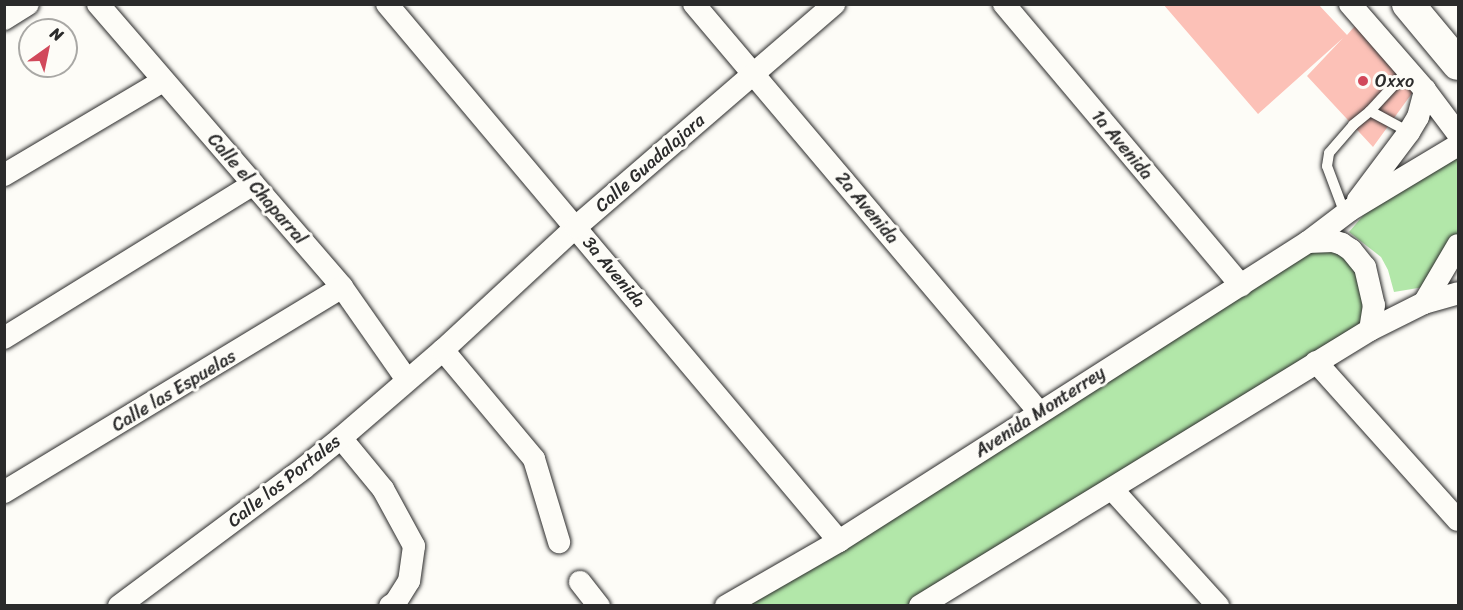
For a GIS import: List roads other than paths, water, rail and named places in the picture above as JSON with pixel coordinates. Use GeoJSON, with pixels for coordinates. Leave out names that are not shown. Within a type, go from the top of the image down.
{"type":"FeatureCollection","features":[{"type":"Feature","properties":{"kind":"main road"},"geometry":{"type":"LineString","coordinates":[[1407,4],[1458,64]]}},
{"type":"Feature","properties":{"kind":"street"},"geometry":{"type":"LineString","coordinates":[[4,19],[28,4]]}},
{"type":"Feature","properties":{"kind":"street","name":"Calle el Chaparral"},"geometry":{"type":"LineString","coordinates":[[98,4],[342,287],[407,380]]}},
{"type":"Feature","properties":{"kind":"street","name":"3a Avenida"},"geometry":{"type":"LineString","coordinates":[[387,4],[839,541]]}},
{"type":"Feature","properties":{"kind":"street","name":"2a Avenida"},"geometry":{"type":"LineString","coordinates":[[694,4],[1039,412]]}},
{"type":"Feature","properties":{"kind":"street","name":"Calle Guadalajara"},"geometry":{"type":"LineString","coordinates":[[443,350],[576,227],[834,4]]}},
{"type":"Feature","properties":{"kind":"street","name":"1a Avenida"},"geometry":{"type":"LineString","coordinates":[[1004,4],[1241,285]]}},
{"type":"Feature","properties":{"kind":"street"},"geometry":{"type":"LineString","coordinates":[[1350,4],[1425,90],[1458,134]]}},
{"type":"Feature","properties":{"kind":"street"},"geometry":{"type":"LineString","coordinates":[[4,175],[163,81]]}},
{"type":"Feature","properties":{"kind":"street","name":"Avenida Monterrey"},"geometry":{"type":"LineString","coordinates":[[1347,212],[1409,132],[1418,117],[1425,90]]}},
{"type":"Feature","properties":{"kind":"street","name":"Avenida Monterrey"},"geometry":{"type":"LineString","coordinates":[[738,603],[1308,242],[1347,212],[1458,145]]}},
{"type":"Feature","properties":{"kind":"street"},"geometry":{"type":"LineString","coordinates":[[4,338],[253,184]]}},
{"type":"Feature","properties":{"kind":"street"},"geometry":{"type":"LineString","coordinates":[[1308,242],[1342,244],[1351,250],[1365,267],[1374,305],[1370,330]]}},
{"type":"Feature","properties":{"kind":"street"},"geometry":{"type":"LineString","coordinates":[[1424,303],[1458,245]]}},
{"type":"Feature","properties":{"kind":"street","name":"Calle las Espuelas"},"geometry":{"type":"LineString","coordinates":[[4,492],[342,287]]}},
{"type":"Feature","properties":{"kind":"street"},"geometry":{"type":"LineString","coordinates":[[920,606],[1370,330],[1424,303],[1458,293]]}},
{"type":"Feature","properties":{"kind":"street"},"geometry":{"type":"LineString","coordinates":[[443,350],[534,459],[559,542]]}},
{"type":"Feature","properties":{"kind":"street","name":"Calle los Portales"},"geometry":{"type":"LineString","coordinates":[[119,606],[304,468],[443,350]]}},
{"type":"Feature","properties":{"kind":"street"},"geometry":{"type":"LineString","coordinates":[[1316,362],[1458,520]]}},
{"type":"Feature","properties":{"kind":"street"},"geometry":{"type":"LineString","coordinates":[[340,438],[383,489],[414,546],[408,581],[396,602],[390,606]]}},
{"type":"Feature","properties":{"kind":"street"},"geometry":{"type":"LineString","coordinates":[[1112,489],[1218,606]]}},
{"type":"Feature","properties":{"kind":"street"},"geometry":{"type":"LineString","coordinates":[[580,582],[598,606]]}},
{"type":"Feature","properties":{"kind":"lane"},"geometry":{"type":"LineString","coordinates":[[1347,212],[1327,166],[1329,153],[1353,125],[1370,111],[1408,70]]}},
{"type":"Feature","properties":{"kind":"lane"},"geometry":{"type":"LineString","coordinates":[[1370,111],[1409,132]]}},
{"type":"Feature","properties":{"kind":"place","name":"Oxxo"},"geometry":{"type":"Point","coordinates":[1363,81]}}]}
